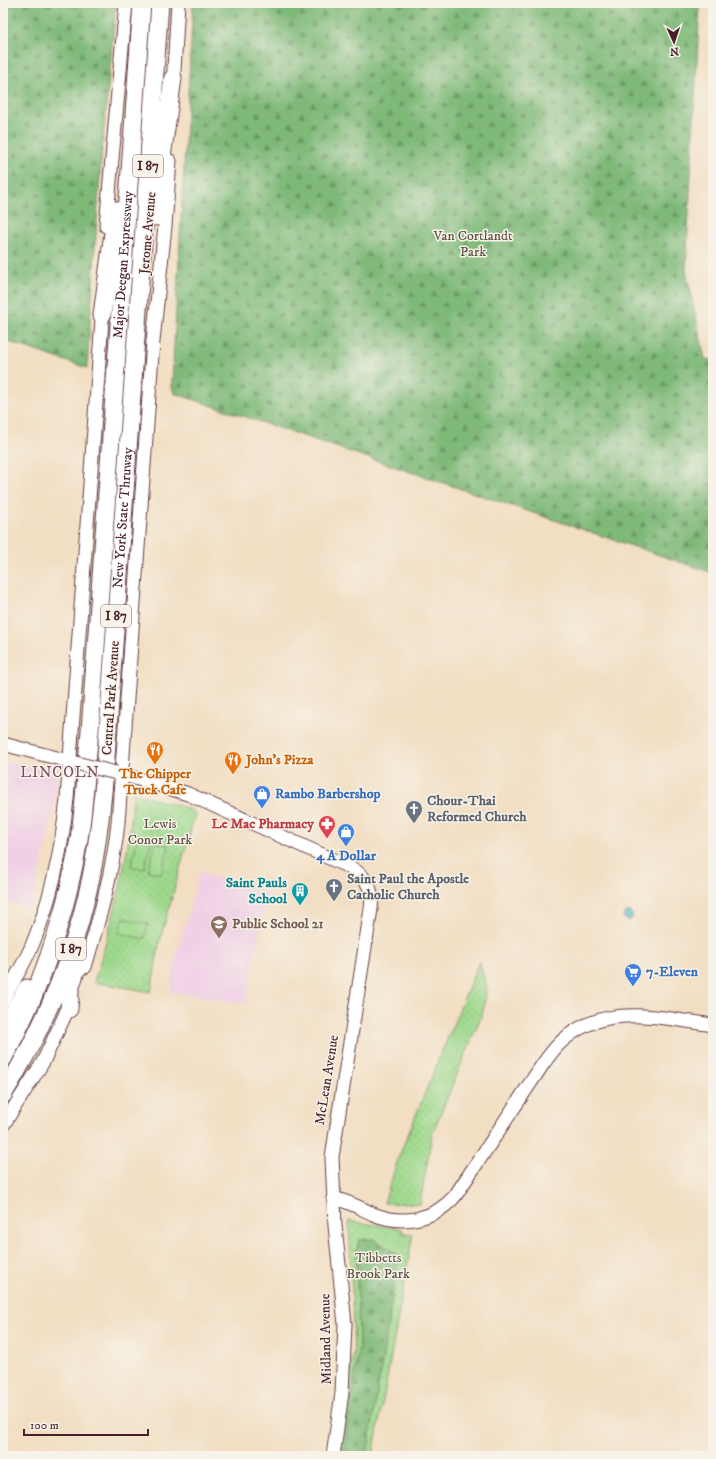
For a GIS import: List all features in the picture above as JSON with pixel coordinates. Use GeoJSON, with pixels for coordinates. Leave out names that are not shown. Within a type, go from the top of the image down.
{"type":"FeatureCollection","features":[{"type":"Feature","properties":{"kind":"highway","name":"Major Deegan Expressway"},"geometry":{"type":"LineString","coordinates":[[106,380],[135,104],[142,3]]}},
{"type":"Feature","properties":{"kind":"highway","name":"Major Deegan Expressway"},"geometry":{"type":"LineString","coordinates":[[137,329],[160,3]]}},
{"type":"Feature","properties":{"kind":"highway"},"geometry":{"type":"LineString","coordinates":[[137,329],[150,272],[163,150],[173,78]]}},
{"type":"Feature","properties":{"kind":"highway"},"geometry":{"type":"LineString","coordinates":[[102,315],[122,161],[135,104]]}},
{"type":"Feature","properties":{"kind":"highway","name":"New York State Thruway"},"geometry":{"type":"LineString","coordinates":[[3,1095],[40,1027],[66,964],[84,907],[96,848],[101,818],[107,750],[137,329]]}},
{"type":"Feature","properties":{"kind":"highway","name":"New York State Thruway"},"geometry":{"type":"LineString","coordinates":[[3,1059],[25,1016],[53,945],[74,868],[83,808],[106,380]]}},
{"type":"Feature","properties":{"kind":"highway"},"geometry":{"type":"LineString","coordinates":[[69,1009],[70,990],[90,922],[96,848]]}},
{"type":"Feature","properties":{"kind":"highway"},"geometry":{"type":"LineString","coordinates":[[3,1027],[19,1002],[36,967],[53,945]]}},
{"type":"Feature","properties":{"kind":"main road"},"geometry":{"type":"LineString","coordinates":[[3,1000],[33,943],[48,902],[64,829],[73,762],[106,380],[102,315],[106,228],[126,3]]}},
{"type":"Feature","properties":{"kind":"main road","name":"Jerome Avenue"},"geometry":{"type":"LineString","coordinates":[[149,394],[155,314],[167,198],[178,3]]}},
{"type":"Feature","properties":{"kind":"main road","name":"Central Park Avenue"},"geometry":{"type":"LineString","coordinates":[[3,1125],[43,1062],[69,1009],[81,980],[106,893],[117,834],[119,774],[149,394]]}},
{"type":"Feature","properties":{"kind":"main road","name":"McLean Avenue"},"geometry":{"type":"LineString","coordinates":[[3,744],[176,790],[215,806],[353,869],[363,876],[371,892],[372,904],[333,1144],[333,1198]]}},
{"type":"Feature","properties":{"kind":"main road"},"geometry":{"type":"LineString","coordinates":[[333,1198],[394,1220],[415,1220],[427,1216],[440,1209],[455,1196],[548,1057],[557,1046],[574,1032],[598,1020],[613,1016],[626,1015],[648,1016],[713,1025]]}},
{"type":"Feature","properties":{"kind":"main road","name":"Midland Avenue"},"geometry":{"type":"LineString","coordinates":[[333,1198],[337,1255],[345,1324],[342,1393],[333,1456]]}},
{"type":"Feature","properties":{"kind":"shaded area"},"geometry":{"type":"Polygon","coordinates":[[[3,760],[50,773],[57,779],[53,813],[31,908],[3,901],[3,760]]]}},
{"type":"Feature","properties":{"kind":"shaded area","name":"Public School 21"},"geometry":{"type":"Polygon","coordinates":[[[200,871],[231,884],[272,895],[261,918],[246,1004],[170,992],[175,960],[200,871]]]}},
{"type":"Feature","properties":{"kind":"green space"},"geometry":{"type":"Polygon","coordinates":[[[3,3],[116,3],[101,161],[87,368],[3,340],[3,3]]]}},
{"type":"Feature","properties":{"kind":"green space","name":"Van Cortlandt Park"},"geometry":{"type":"Polygon","coordinates":[[[193,3],[700,3],[686,270],[705,359],[713,360],[713,573],[174,393],[172,381],[193,3]]]}},
{"type":"Feature","properties":{"kind":"green space","name":"Lewis Conor Park"},"geometry":{"type":"Polygon","coordinates":[[[133,793],[180,806],[193,811],[195,814],[159,944],[151,992],[94,982],[120,889],[128,841],[133,793]]]}},
{"type":"Feature","properties":{"kind":"green space"},"geometry":{"type":"Polygon","coordinates":[[[138,838],[151,841],[144,869],[131,866],[138,838]]]}},
{"type":"Feature","properties":{"kind":"green space"},"geometry":{"type":"Polygon","coordinates":[[[156,842],[169,846],[161,874],[148,871],[156,842]]]}},
{"type":"Feature","properties":{"kind":"green space"},"geometry":{"type":"Polygon","coordinates":[[[123,918],[148,924],[144,939],[119,933],[123,918]]]}},
{"type":"Feature","properties":{"kind":"green space"},"geometry":{"type":"Polygon","coordinates":[[[479,962],[487,987],[483,1012],[432,1134],[420,1204],[384,1203],[399,1156],[479,962]]]}},
{"type":"Feature","properties":{"kind":"green space","name":"Tibbetts Brook Park"},"geometry":{"type":"Polygon","coordinates":[[[349,1221],[402,1229],[403,1233],[413,1234],[373,1456],[340,1456],[354,1349],[349,1221]]]}},
{"type":"Feature","properties":{"kind":"green space","name":"Tibbetts Brook Park"},"geometry":{"type":"Polygon","coordinates":[[[373,1239],[399,1255],[367,1456],[343,1456],[359,1345],[356,1252],[359,1240],[373,1239]]]}},
{"type":"Feature","properties":{"kind":"water"},"geometry":{"type":"Polygon","coordinates":[[[626,912],[630,912],[632,916],[630,920],[626,920],[624,918],[624,914],[626,912]]]}},
{"type":"Feature","properties":{"kind":"place","name":"The Chipper Truck Cafe"},"geometry":{"type":"Point","coordinates":[155,765]}},
{"type":"Feature","properties":{"kind":"place","name":"John's Pizza"},"geometry":{"type":"Point","coordinates":[233,775]}},
{"type":"Feature","properties":{"kind":"place","name":"Rambo Barbershop"},"geometry":{"type":"Point","coordinates":[262,809]}},
{"type":"Feature","properties":{"kind":"place","name":"Chour-Thai Reformed Church"},"geometry":{"type":"Point","coordinates":[414,824]}},
{"type":"Feature","properties":{"kind":"place","name":"Le Mac Pharmacy"},"geometry":{"type":"Point","coordinates":[327,839]}},
{"type":"Feature","properties":{"kind":"place","name":"4 A Dollar"},"geometry":{"type":"Point","coordinates":[346,847]}},
{"type":"Feature","properties":{"kind":"place","name":"Saint Paul the Apostle Catholic Church"},"geometry":{"type":"Point","coordinates":[334,902]}},
{"type":"Feature","properties":{"kind":"place","name":"Saint Pauls School"},"geometry":{"type":"Point","coordinates":[300,906]}},
{"type":"Feature","properties":{"kind":"place","name":"Public School 21"},"geometry":{"type":"Point","coordinates":[219,939]}},
{"type":"Feature","properties":{"kind":"place","name":"7-Eleven"},"geometry":{"type":"Point","coordinates":[633,987]}},
{"type":"Feature","properties":{"kind":"district","name":"LINCOLN"},"geometry":{"type":"Point","coordinates":[60,772]}}]}
